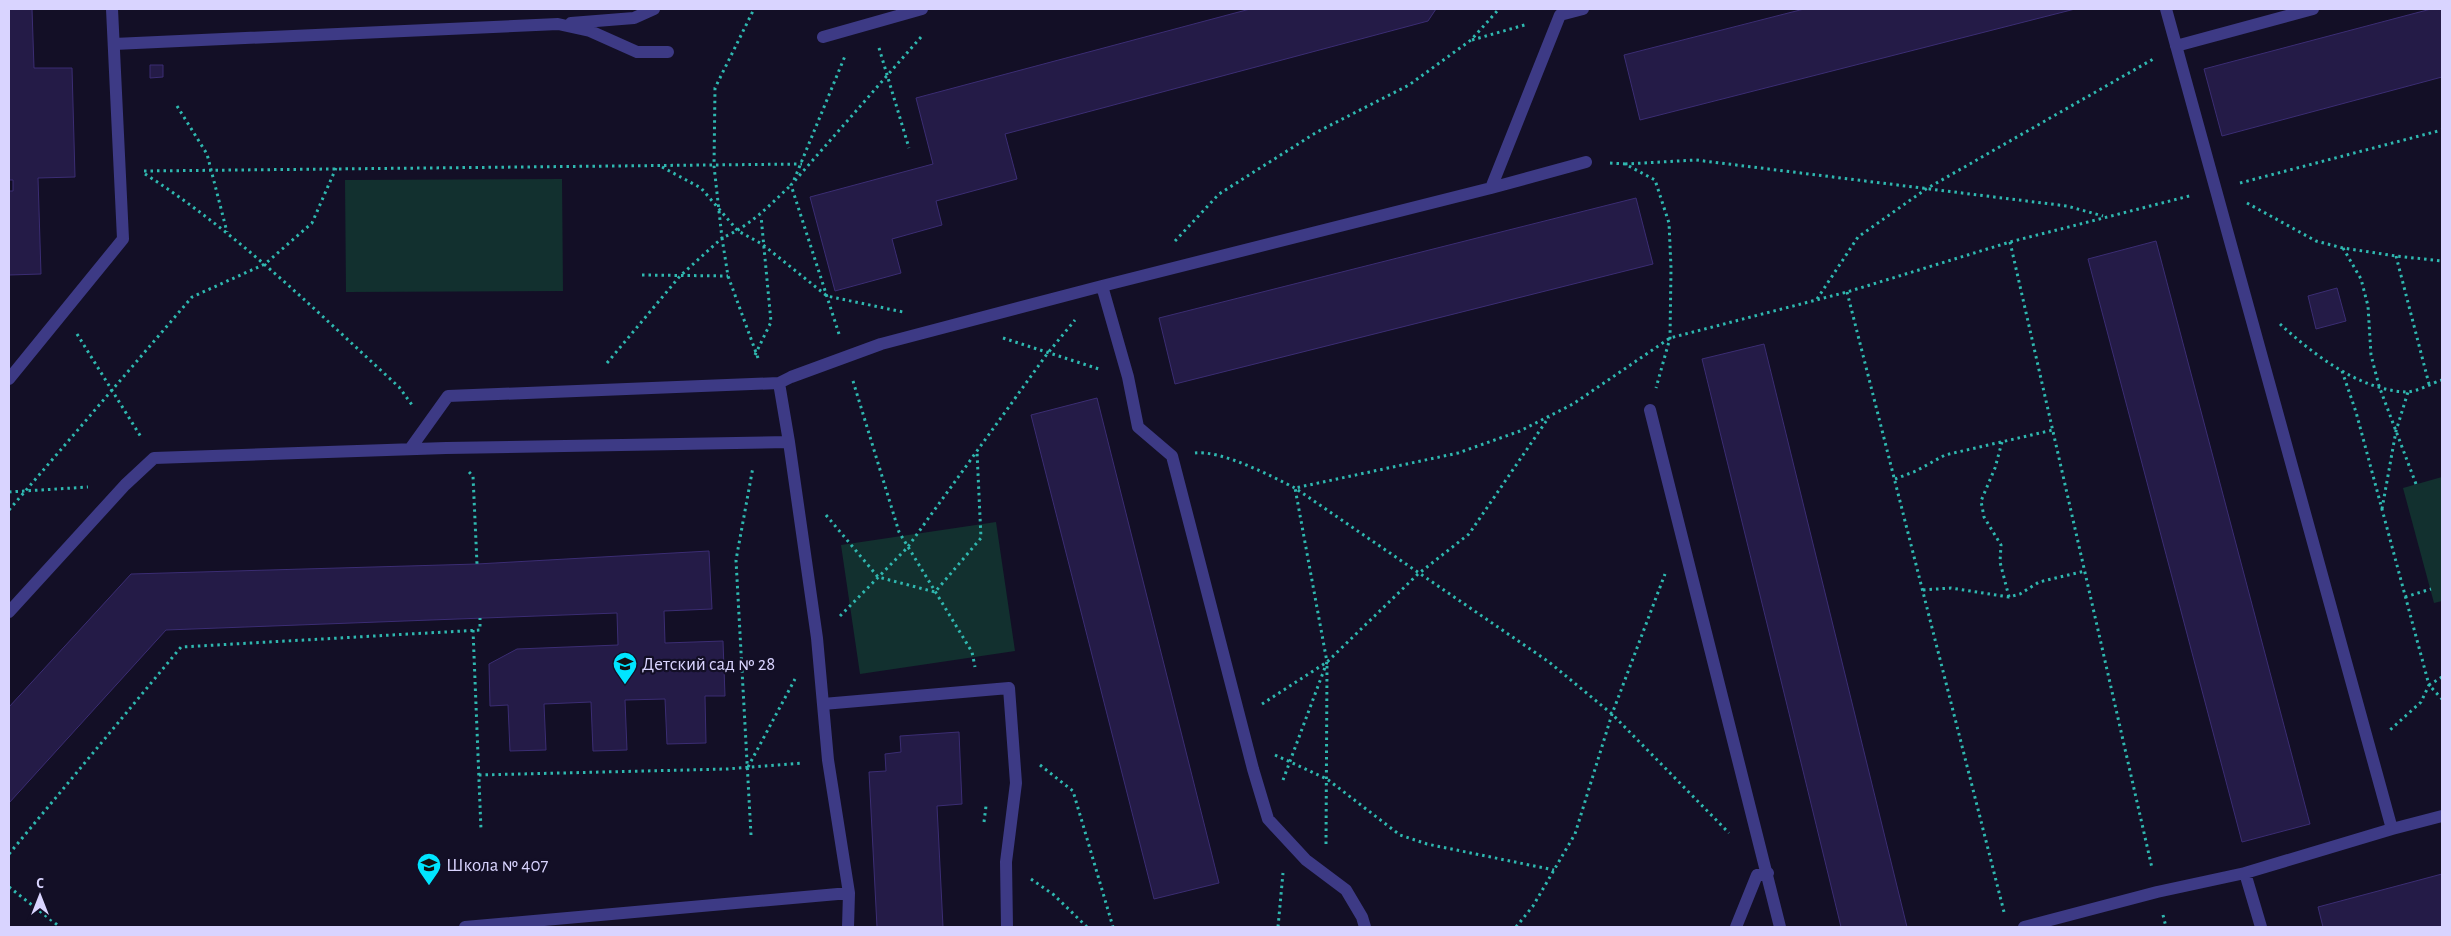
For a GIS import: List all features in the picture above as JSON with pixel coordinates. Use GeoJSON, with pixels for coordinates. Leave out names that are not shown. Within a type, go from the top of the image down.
{"type":"FeatureCollection","features":[{"type":"Feature","properties":{"kind":"lane"},"geometry":{"type":"LineString","coordinates":[[9,379],[123,239],[112,9]]}},
{"type":"Feature","properties":{"kind":"lane"},"geometry":{"type":"LineString","coordinates":[[114,44],[558,24],[634,18],[654,9]]}},
{"type":"Feature","properties":{"kind":"lane"},"geometry":{"type":"LineString","coordinates":[[824,37],[922,9]]}},
{"type":"Feature","properties":{"kind":"lane"},"geometry":{"type":"LineString","coordinates":[[1491,188],[1560,15],[1583,9]]}},
{"type":"Feature","properties":{"kind":"lane"},"geometry":{"type":"LineString","coordinates":[[2166,9],[2392,830]]}},
{"type":"Feature","properties":{"kind":"lane"},"geometry":{"type":"LineString","coordinates":[[2176,46],[2313,9]]}},
{"type":"Feature","properties":{"kind":"lane"},"geometry":{"type":"LineString","coordinates":[[558,24],[590,31],[637,52],[668,52]]}},
{"type":"Feature","properties":{"kind":"lane"},"geometry":{"type":"LineString","coordinates":[[410,450],[448,396],[779,383],[881,344],[1586,162]]}},
{"type":"Feature","properties":{"kind":"lane"},"geometry":{"type":"LineString","coordinates":[[1102,286],[1128,377],[1138,427],[1172,456],[1246,744],[1268,819],[1306,860],[1346,890],[1362,917],[1365,927]]}},
{"type":"Feature","properties":{"kind":"lane"},"geometry":{"type":"LineString","coordinates":[[779,383],[817,638],[828,760],[849,893],[848,927]]}},
{"type":"Feature","properties":{"kind":"lane"},"geometry":{"type":"LineString","coordinates":[[1650,410],[1768,873],[1780,927]]}},
{"type":"Feature","properties":{"kind":"lane"},"geometry":{"type":"LineString","coordinates":[[9,612],[124,485],[154,458],[446,448],[789,442]]}},
{"type":"Feature","properties":{"kind":"lane"},"geometry":{"type":"LineString","coordinates":[[822,704],[1009,688],[1016,783],[1006,862],[1007,927]]}},
{"type":"Feature","properties":{"kind":"lane"},"geometry":{"type":"LineString","coordinates":[[2024,927],[2157,892],[2245,873],[2442,816]]}},
{"type":"Feature","properties":{"kind":"lane"},"geometry":{"type":"LineString","coordinates":[[1736,927],[1757,875],[1768,873]]}},
{"type":"Feature","properties":{"kind":"lane"},"geometry":{"type":"LineString","coordinates":[[2245,873],[2261,927]]}},
{"type":"Feature","properties":{"kind":"lane"},"geometry":{"type":"LineString","coordinates":[[465,927],[849,893]]}},
{"type":"Feature","properties":{"kind":"path"},"geometry":{"type":"LineString","coordinates":[[754,9],[715,88],[714,166],[728,276],[755,355],[779,383]]}},
{"type":"Feature","properties":{"kind":"path"},"geometry":{"type":"LineString","coordinates":[[1174,242],[1219,194],[1317,132],[1409,85],[1470,40],[1500,9]]}},
{"type":"Feature","properties":{"kind":"path"},"geometry":{"type":"LineString","coordinates":[[1470,40],[1560,15]]}},
{"type":"Feature","properties":{"kind":"path"},"geometry":{"type":"LineString","coordinates":[[872,23],[909,148]]}},
{"type":"Feature","properties":{"kind":"path"},"geometry":{"type":"LineString","coordinates":[[856,28],[802,164],[791,185],[899,532],[972,652],[980,689]]}},
{"type":"Feature","properties":{"kind":"path"},"geometry":{"type":"LineString","coordinates":[[582,392],[680,276],[722,238],[738,231],[760,215],[791,185],[926,31]]}},
{"type":"Feature","properties":{"kind":"path"},"geometry":{"type":"LineString","coordinates":[[1817,300],[1858,237],[1926,189],[2176,46]]}},
{"type":"Feature","properties":{"kind":"path"},"geometry":{"type":"LineString","coordinates":[[177,106],[207,154],[228,233]]}},
{"type":"Feature","properties":{"kind":"path"},"geometry":{"type":"LineString","coordinates":[[1295,488],[1458,453],[1520,431],[1573,404],[1670,338],[1847,292],[2010,242],[2442,130]]}},
{"type":"Feature","properties":{"kind":"path"},"geometry":{"type":"LineString","coordinates":[[1586,162],[1625,164],[1696,160],[2067,206],[2104,217]]}},
{"type":"Feature","properties":{"kind":"path"},"geometry":{"type":"LineString","coordinates":[[427,425],[399,387],[266,264],[205,214],[141,172],[336,168],[802,164]]}},
{"type":"Feature","properties":{"kind":"path"},"geometry":{"type":"LineString","coordinates":[[1625,164],[1655,180],[1669,223],[1670,338],[1650,410]]}},
{"type":"Feature","properties":{"kind":"path"},"geometry":{"type":"LineString","coordinates":[[660,166],[701,188],[721,214],[738,231],[762,244],[827,296],[904,312]]}},
{"type":"Feature","properties":{"kind":"path"},"geometry":{"type":"LineString","coordinates":[[9,510],[192,297],[266,264],[312,223],[336,168]]}},
{"type":"Feature","properties":{"kind":"path"},"geometry":{"type":"LineString","coordinates":[[2217,189],[2273,216],[2316,241],[2344,248],[2442,261]]}},
{"type":"Feature","properties":{"kind":"path"},"geometry":{"type":"LineString","coordinates":[[755,355],[771,322],[760,215]]}},
{"type":"Feature","properties":{"kind":"path"},"geometry":{"type":"LineString","coordinates":[[2010,242],[2166,927]]}},
{"type":"Feature","properties":{"kind":"path"},"geometry":{"type":"LineString","coordinates":[[2344,248],[2361,280],[2368,306],[2371,355],[2379,386],[2416,484]]}},
{"type":"Feature","properties":{"kind":"path"},"geometry":{"type":"LineString","coordinates":[[2396,256],[2429,384]]}},
{"type":"Feature","properties":{"kind":"path"},"geometry":{"type":"LineString","coordinates":[[642,275],[728,276]]}},
{"type":"Feature","properties":{"kind":"path"},"geometry":{"type":"LineString","coordinates":[[748,767],[817,638],[907,548],[1047,354],[1102,286]]}},
{"type":"Feature","properties":{"kind":"path"},"geometry":{"type":"LineString","coordinates":[[1847,292],[2005,918]]}},
{"type":"Feature","properties":{"kind":"path"},"geometry":{"type":"LineString","coordinates":[[63,312],[154,458]]}},
{"type":"Feature","properties":{"kind":"path"},"geometry":{"type":"LineString","coordinates":[[2277,322],[2310,350],[2342,371],[2379,386],[2408,392],[2442,380]]}},
{"type":"Feature","properties":{"kind":"path"},"geometry":{"type":"LineString","coordinates":[[962,324],[1047,354],[1128,377]]}},
{"type":"Feature","properties":{"kind":"path"},"geometry":{"type":"LineString","coordinates":[[2342,371],[2356,412],[2429,685],[2442,699]]}},
{"type":"Feature","properties":{"kind":"path"},"geometry":{"type":"LineString","coordinates":[[2382,512],[2396,431],[2408,392]]}},
{"type":"Feature","properties":{"kind":"path"},"geometry":{"type":"LineString","coordinates":[[1240,718],[1327,662],[1418,574],[1469,534],[1550,416]]}},
{"type":"Feature","properties":{"kind":"path"},"geometry":{"type":"LineString","coordinates":[[1894,479],[1916,471],[1945,455],[2053,430]]}},
{"type":"Feature","properties":{"kind":"path"},"geometry":{"type":"LineString","coordinates":[[2002,442],[1995,468],[1981,501],[1984,518],[2001,545],[2000,562],[2009,597]]}},
{"type":"Feature","properties":{"kind":"path"},"geometry":{"type":"LineString","coordinates":[[751,835],[736,560],[758,444]]}},
{"type":"Feature","properties":{"kind":"path"},"geometry":{"type":"LineString","coordinates":[[446,448],[473,476],[477,564]]}},
{"type":"Feature","properties":{"kind":"path"},"geometry":{"type":"LineString","coordinates":[[934,592],[981,538],[977,452]]}},
{"type":"Feature","properties":{"kind":"path"},"geometry":{"type":"LineString","coordinates":[[1172,456],[1206,452],[1256,469],[1295,488],[1418,574],[1550,662],[1612,714],[1734,838]]}},
{"type":"Feature","properties":{"kind":"path"},"geometry":{"type":"LineString","coordinates":[[9,492],[124,485]]}},
{"type":"Feature","properties":{"kind":"path"},"geometry":{"type":"LineString","coordinates":[[1295,488],[1327,662],[1326,875]]}},
{"type":"Feature","properties":{"kind":"path"},"geometry":{"type":"LineString","coordinates":[[824,513],[878,577],[934,592]]}},
{"type":"Feature","properties":{"kind":"path"},"geometry":{"type":"LineString","coordinates":[[1516,927],[1533,906],[1575,834],[1612,714],[1681,531]]}},
{"type":"Feature","properties":{"kind":"path"},"geometry":{"type":"LineString","coordinates":[[1922,590],[1951,588],[2009,597],[2020,594],[2039,582],[2084,571]]}},
{"type":"Feature","properties":{"kind":"path"},"geometry":{"type":"LineString","coordinates":[[2405,597],[2431,589]]}},
{"type":"Feature","properties":{"kind":"path"},"geometry":{"type":"LineString","coordinates":[[9,854],[181,647],[480,630],[480,618]]}},
{"type":"Feature","properties":{"kind":"path"},"geometry":{"type":"LineString","coordinates":[[473,630],[481,830]]}},
{"type":"Feature","properties":{"kind":"path"},"geometry":{"type":"LineString","coordinates":[[1268,819],[1327,662]]}},
{"type":"Feature","properties":{"kind":"path"},"geometry":{"type":"LineString","coordinates":[[2370,750],[2421,702],[2429,685],[2442,677]]}},
{"type":"Feature","properties":{"kind":"path"},"geometry":{"type":"LineString","coordinates":[[1013,743],[1073,791],[1113,927]]}},
{"type":"Feature","properties":{"kind":"path"},"geometry":{"type":"LineString","coordinates":[[1246,744],[1290,761],[1327,779],[1400,835],[1427,844],[1554,870]]}},
{"type":"Feature","properties":{"kind":"path"},"geometry":{"type":"LineString","coordinates":[[479,775],[748,767],[828,760]]}},
{"type":"Feature","properties":{"kind":"path"},"geometry":{"type":"LineString","coordinates":[[984,823],[983,813],[987,805]]}},
{"type":"Feature","properties":{"kind":"path"},"geometry":{"type":"LineString","coordinates":[[1278,927],[1283,877],[1282,835]]}},
{"type":"Feature","properties":{"kind":"path"},"geometry":{"type":"LineString","coordinates":[[1006,862],[1054,895],[1087,927]]}},
{"type":"Feature","properties":{"kind":"path"},"geometry":{"type":"LineString","coordinates":[[9,886],[60,927]]}},
{"type":"Feature","properties":{"kind":"green space"},"geometry":{"type":"Polygon","coordinates":[[[562,179],[563,291],[346,292],[345,180],[562,179]]]}},
{"type":"Feature","properties":{"kind":"green space"},"geometry":{"type":"Polygon","coordinates":[[[2442,477],[2442,601],[2434,603],[2403,488],[2442,477]]]}},
{"type":"Feature","properties":{"kind":"green space"},"geometry":{"type":"Polygon","coordinates":[[[996,522],[1015,651],[860,674],[841,545],[996,522]]]}},
{"type":"Feature","properties":{"kind":"building"},"geometry":{"type":"Polygon","coordinates":[[[9,9],[32,9],[34,68],[72,68],[75,177],[38,178],[41,274],[9,275],[9,191],[13,191],[13,180],[9,180],[9,9]]]}},
{"type":"Feature","properties":{"kind":"building"},"geometry":{"type":"Polygon","coordinates":[[[1250,9],[1436,9],[1428,21],[1005,134],[1017,179],[936,201],[942,225],[892,239],[901,273],[835,291],[810,197],[933,164],[916,98],[1250,9]]]}},
{"type":"Feature","properties":{"kind":"building"},"geometry":{"type":"Polygon","coordinates":[[[1804,9],[2075,9],[1640,120],[1624,55],[1804,9]]]}},
{"type":"Feature","properties":{"kind":"building"},"geometry":{"type":"Polygon","coordinates":[[[2431,9],[2442,9],[2442,77],[2222,136],[2204,69],[2431,9]]]}},
{"type":"Feature","properties":{"kind":"building"},"geometry":{"type":"Polygon","coordinates":[[[150,65],[163,65],[163,77],[150,78],[150,65]]]}},
{"type":"Feature","properties":{"kind":"building"},"geometry":{"type":"Polygon","coordinates":[[[1636,198],[1653,264],[1175,384],[1159,318],[1636,198]]]}},
{"type":"Feature","properties":{"kind":"building"},"geometry":{"type":"Polygon","coordinates":[[[2156,241],[2310,824],[2242,842],[2088,259],[2156,241]]]}},
{"type":"Feature","properties":{"kind":"building"},"geometry":{"type":"Polygon","coordinates":[[[2337,288],[2346,321],[2316,329],[2308,296],[2337,288]]]}},
{"type":"Feature","properties":{"kind":"building"},"geometry":{"type":"Polygon","coordinates":[[[1764,344],[1907,927],[1841,927],[1702,359],[1764,344]]]}},
{"type":"Feature","properties":{"kind":"building"},"geometry":{"type":"Polygon","coordinates":[[[1097,398],[1219,883],[1154,899],[1031,415],[1097,398]]]}},
{"type":"Feature","properties":{"kind":"building"},"geometry":{"type":"Polygon","coordinates":[[[709,551],[712,609],[664,611],[665,643],[723,641],[725,696],[705,696],[706,743],[667,744],[665,699],[625,700],[627,750],[593,751],[591,702],[544,704],[546,750],[510,751],[508,705],[490,706],[489,664],[517,649],[618,645],[617,613],[166,630],[9,803],[9,707],[131,574],[477,564],[709,551]]]}},
{"type":"Feature","properties":{"kind":"building"},"geometry":{"type":"Polygon","coordinates":[[[959,732],[962,804],[937,806],[943,927],[877,927],[869,772],[886,771],[885,754],[901,752],[900,736],[959,732]]]}},
{"type":"Feature","properties":{"kind":"building"},"geometry":{"type":"Polygon","coordinates":[[[2442,874],[2442,927],[2323,927],[2318,907],[2442,874]]]}},
{"type":"Feature","properties":{"kind":"place","name":"Детский сад № 28"},"geometry":{"type":"Point","coordinates":[625,685]}},
{"type":"Feature","properties":{"kind":"place","name":"Школа № 407"},"geometry":{"type":"Point","coordinates":[429,886]}}]}
